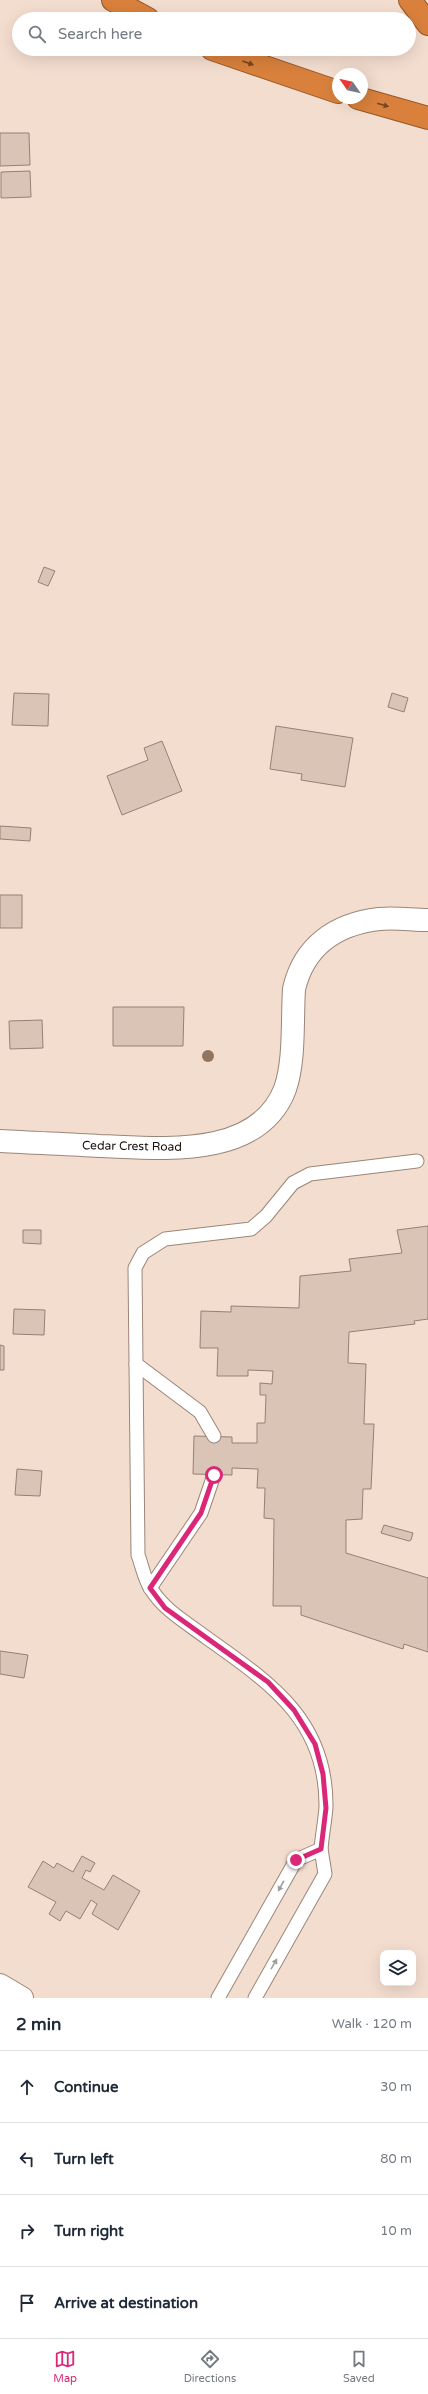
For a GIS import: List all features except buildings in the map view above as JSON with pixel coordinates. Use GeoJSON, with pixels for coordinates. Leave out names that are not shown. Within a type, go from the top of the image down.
{"type":"FeatureCollection","features":[{"type":"Feature","properties":{"kind":"highway"},"geometry":{"type":"LineString","coordinates":[[113,0],[135,12]]}},
{"type":"Feature","properties":{"kind":"highway"},"geometry":{"type":"LineString","coordinates":[[410,0],[428,24]]}},
{"type":"Feature","properties":{"kind":"highway"},"geometry":{"type":"LineString","coordinates":[[233,56],[332,90]]}},
{"type":"Feature","properties":{"kind":"highway"},"geometry":{"type":"LineString","coordinates":[[368,101],[418,115]]}},
{"type":"Feature","properties":{"kind":"street","name":"Cedar Crest Road"},"geometry":{"type":"LineString","coordinates":[[0,1141],[161,1148],[201,1146],[237,1136],[265,1118],[277,1104],[284,1089],[290,1072],[294,989],[297,976],[312,952],[332,933],[346,926],[380,919],[428,920]]}},
{"type":"Feature","properties":{"kind":"street"},"geometry":{"type":"LineString","coordinates":[[0,1985],[22,1998]]}},
{"type":"Feature","properties":{"kind":"lane"},"geometry":{"type":"LineString","coordinates":[[254,1998],[325,1874],[321,1849],[326,1808],[323,1774],[315,1744],[294,1710],[268,1682],[165,1608],[150,1588],[138,1554],[135,1268],[143,1253],[165,1239],[251,1229],[266,1216],[293,1183],[310,1174],[417,1161]]}},
{"type":"Feature","properties":{"kind":"lane"},"geometry":{"type":"LineString","coordinates":[[136,1364],[200,1412],[214,1436]]}},
{"type":"Feature","properties":{"kind":"lane"},"geometry":{"type":"LineString","coordinates":[[150,1588],[201,1513],[214,1475]]}},
{"type":"Feature","properties":{"kind":"lane"},"geometry":{"type":"LineString","coordinates":[[218,1998],[296,1860],[321,1849]]}},
{"type":"Feature","properties":{"kind":"route"},"geometry":{"type":"LineString","coordinates":[[214,1475],[201,1513],[180,1547],[150,1588],[165,1608],[268,1682],[294,1710],[315,1744],[323,1774],[326,1808],[321,1849],[296,1860]]}}]}
